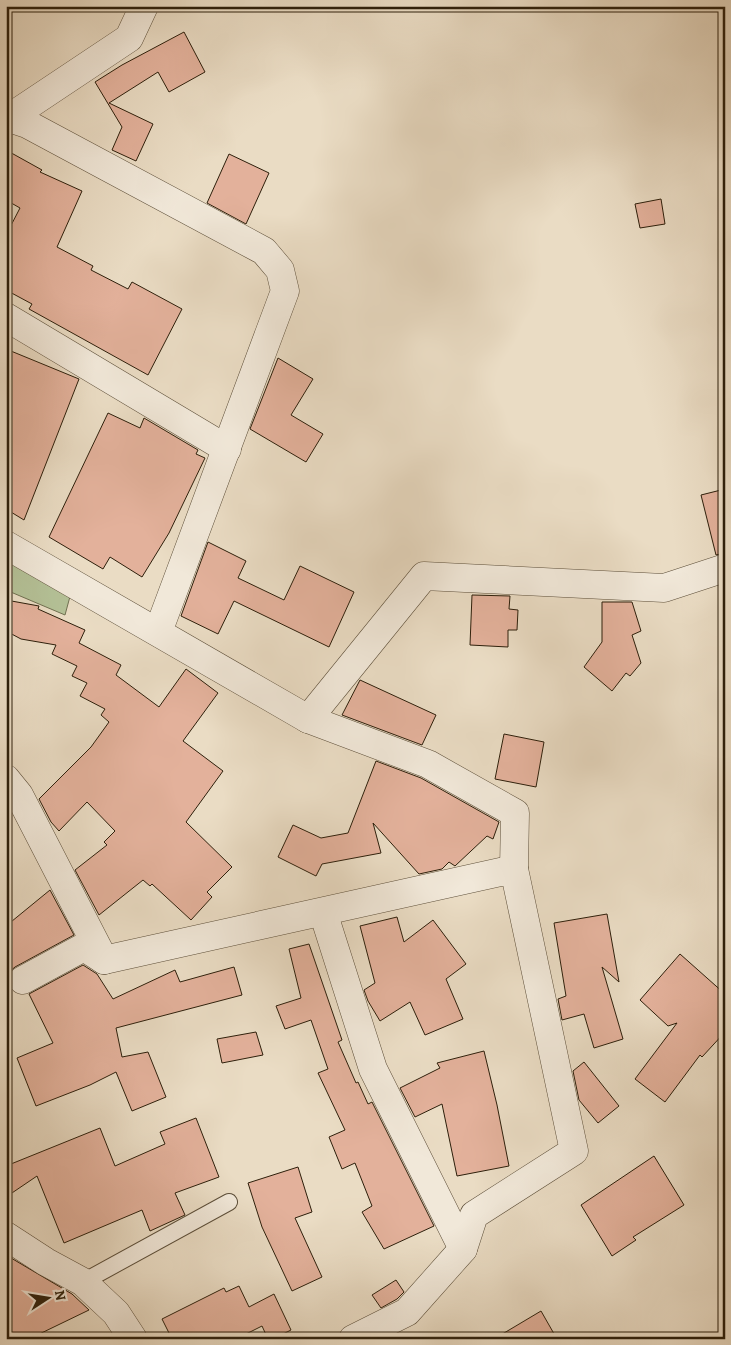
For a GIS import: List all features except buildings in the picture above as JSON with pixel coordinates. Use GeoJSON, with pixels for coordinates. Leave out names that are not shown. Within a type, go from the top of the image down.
{"type":"FeatureCollection","features":[{"type":"Feature","properties":{"kind":"street"},"geometry":{"type":"LineString","coordinates":[[8,120],[129,38],[144,6]]}},
{"type":"Feature","properties":{"kind":"street"},"geometry":{"type":"LineString","coordinates":[[8,120],[27,124],[264,252],[280,270],[285,292],[158,632]]}},
{"type":"Feature","properties":{"kind":"street"},"geometry":{"type":"LineString","coordinates":[[6,317],[227,449]]}},
{"type":"Feature","properties":{"kind":"street"},"geometry":{"type":"LineString","coordinates":[[6,545],[308,719],[428,764],[515,813],[514,869],[574,1151],[474,1215],[463,1249],[407,1312],[353,1339]]}},
{"type":"Feature","properties":{"kind":"street"},"geometry":{"type":"LineString","coordinates":[[308,719],[424,576],[664,588],[725,568]]}},
{"type":"Feature","properties":{"kind":"street"},"geometry":{"type":"LineString","coordinates":[[6,779],[19,794],[104,960]]}},
{"type":"Feature","properties":{"kind":"street"},"geometry":{"type":"LineString","coordinates":[[23,980],[84,947],[104,960],[514,869]]}},
{"type":"Feature","properties":{"kind":"street"},"geometry":{"type":"LineString","coordinates":[[323,912],[373,1069],[463,1249]]}},
{"type":"Feature","properties":{"kind":"street"},"geometry":{"type":"LineString","coordinates":[[6,1236],[46,1262],[83,1282],[116,1313],[133,1339]]}},
{"type":"Feature","properties":{"kind":"lane"},"geometry":{"type":"LineString","coordinates":[[83,1282],[229,1202]]}},
{"type":"Feature","properties":{"kind":"green space"},"geometry":{"type":"Polygon","coordinates":[[[6,552],[72,589],[65,615],[6,590],[6,552]]]}}]}
